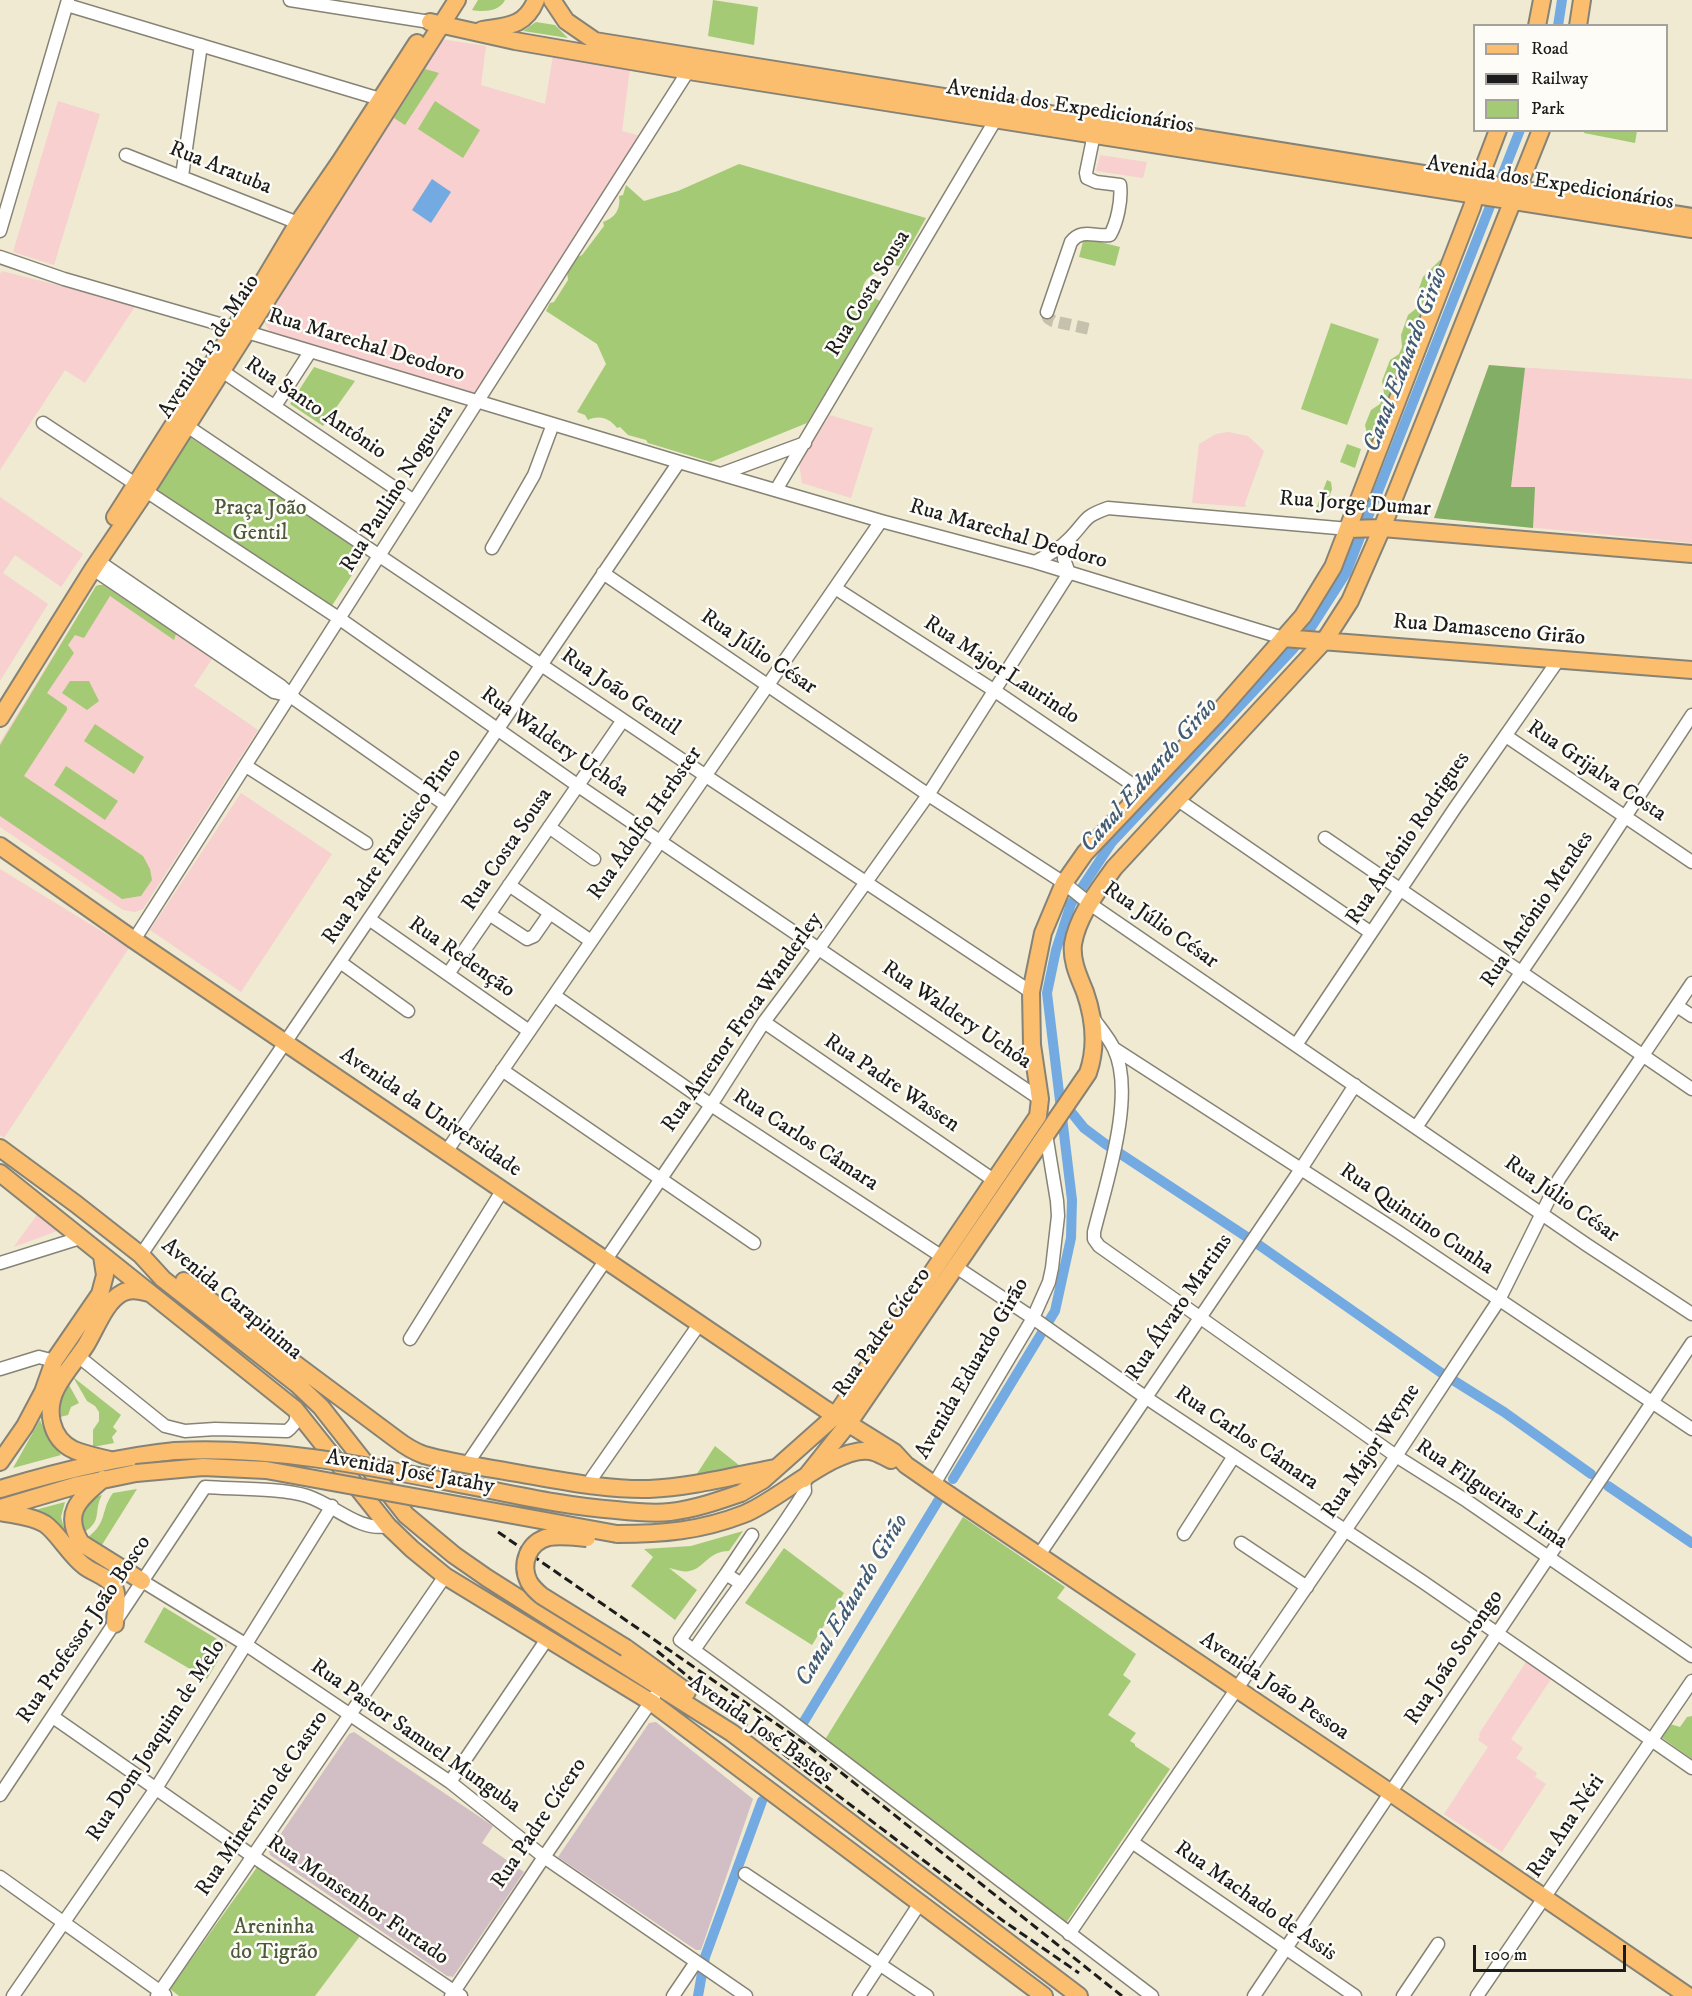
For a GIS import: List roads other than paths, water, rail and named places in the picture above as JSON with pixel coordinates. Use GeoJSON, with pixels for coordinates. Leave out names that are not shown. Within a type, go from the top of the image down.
{"type":"FeatureCollection","features":[{"type":"Feature","properties":{"kind":"main road","name":"Avenida 13 de Maio"},"geometry":{"type":"LineString","coordinates":[[0,697],[140,488],[241,330],[436,23],[444,0]]}},
{"type":"Feature","properties":{"kind":"main road","name":"Avenida 13 de Maio"},"geometry":{"type":"LineString","coordinates":[[0,718],[96,565],[140,488],[187,426],[222,371],[241,330],[298,223],[380,99],[436,23],[457,0]]}},
{"type":"Feature","properties":{"kind":"main road"},"geometry":{"type":"LineString","coordinates":[[472,31],[517,24],[531,11],[536,0]]}},
{"type":"Feature","properties":{"kind":"main road","name":"Avenida dos Expedicionários"},"geometry":{"type":"LineString","coordinates":[[552,0],[566,21],[595,41],[692,64],[1094,134],[1238,150]]}},
{"type":"Feature","properties":{"kind":"main road"},"geometry":{"type":"LineString","coordinates":[[1537,24],[1542,0]]}},
{"type":"Feature","properties":{"kind":"main road"},"geometry":{"type":"LineString","coordinates":[[1578,24],[1582,0]]}},
{"type":"Feature","properties":{"kind":"main road","name":"Avenida dos Expedicionários"},"geometry":{"type":"LineString","coordinates":[[436,23],[515,41],[692,64],[1238,150],[1495,192],[1692,229]]}},
{"type":"Feature","properties":{"kind":"main road"},"geometry":{"type":"LineString","coordinates":[[1090,1013],[1073,953],[1086,901],[1202,772],[1303,639],[1303,616],[1333,567],[1365,528],[1495,192],[1498,132]]}},
{"type":"Feature","properties":{"kind":"main road"},"geometry":{"type":"LineString","coordinates":[[1040,1099],[1032,1045],[1030,992],[1042,933],[1085,853],[1142,791],[1216,714],[1350,601],[1365,528],[1495,192],[1540,132]]}},
{"type":"Feature","properties":{"kind":"main road","name":"Avenida dos Expedicionários"},"geometry":{"type":"LineString","coordinates":[[1495,192],[1692,217]]}},
{"type":"Feature","properties":{"kind":"main road","name":"Rua Jorge Dumar"},"geometry":{"type":"LineString","coordinates":[[1365,528],[1692,555]]}},
{"type":"Feature","properties":{"kind":"main road","name":"Rua Damasceno Girão"},"geometry":{"type":"LineString","coordinates":[[1303,639],[1692,670]]}},
{"type":"Feature","properties":{"kind":"main road","name":"Avenida da Universidade"},"geometry":{"type":"LineString","coordinates":[[0,846],[502,1191],[842,1420]]}},
{"type":"Feature","properties":{"kind":"main road","name":"Rua Padre Cícero"},"geometry":{"type":"LineString","coordinates":[[804,1479],[950,1263],[1050,1129],[1088,1073],[1092,1062],[1094,1036],[1090,1013]]}},
{"type":"Feature","properties":{"kind":"main road","name":"Rua Padre Cícero"},"geometry":{"type":"LineString","coordinates":[[950,1263],[995,1180],[1038,1116],[1040,1099]]}},
{"type":"Feature","properties":{"kind":"main road","name":"Avenida Carapinima"},"geometry":{"type":"LineString","coordinates":[[0,1148],[144,1259],[163,1279],[298,1385],[321,1407],[406,1515]]}},
{"type":"Feature","properties":{"kind":"main road","name":"Avenida Carapinima"},"geometry":{"type":"LineString","coordinates":[[0,1173],[295,1409],[388,1526]]}},
{"type":"Feature","properties":{"kind":"main road"},"geometry":{"type":"LineString","coordinates":[[0,1462],[25,1426],[43,1392],[54,1362],[100,1294],[105,1275],[102,1256]]}},
{"type":"Feature","properties":{"kind":"main road"},"geometry":{"type":"LineString","coordinates":[[144,1259],[160,1264],[409,1449],[423,1455],[597,1486],[647,1489],[688,1486],[776,1468]]}},
{"type":"Feature","properties":{"kind":"main road"},"geometry":{"type":"LineString","coordinates":[[110,1460],[72,1449],[63,1442],[53,1427],[51,1412],[54,1392],[113,1300],[127,1291],[137,1290],[149,1293]]}},
{"type":"Feature","properties":{"kind":"main road","name":"Rua Padre Cícero"},"geometry":{"type":"LineString","coordinates":[[776,1468],[842,1420]]}},
{"type":"Feature","properties":{"kind":"main road","name":"Avenida João Pessoa"},"geometry":{"type":"LineString","coordinates":[[842,1420],[894,1452],[906,1465],[1391,1792],[1688,1996]]}},
{"type":"Feature","properties":{"kind":"main road","name":"Avenida José Jatahy"},"geometry":{"type":"LineString","coordinates":[[0,1489],[110,1460],[135,1455],[199,1449],[270,1452],[402,1473],[571,1506],[668,1512],[690,1509],[741,1493],[763,1480],[776,1468]]}},
{"type":"Feature","properties":{"kind":"main road","name":"Avenida José Jatahy"},"geometry":{"type":"LineString","coordinates":[[0,1510],[103,1479],[172,1468],[203,1467],[266,1470],[617,1534],[651,1534],[705,1528],[747,1513],[844,1455],[861,1451],[880,1454],[906,1465]]}},
{"type":"Feature","properties":{"kind":"main road"},"geometry":{"type":"LineString","coordinates":[[103,1479],[80,1499],[75,1508],[72,1518],[75,1534],[81,1543],[142,1581]]}},
{"type":"Feature","properties":{"kind":"main road"},"geometry":{"type":"LineString","coordinates":[[0,1510],[44,1523],[76,1559],[106,1579],[114,1587],[115,1624]]}},
{"type":"Feature","properties":{"kind":"main road","name":"Avenida José Bastos"},"geometry":{"type":"LineString","coordinates":[[406,1515],[454,1555],[487,1578],[660,1689],[732,1732],[1079,1996]]}},
{"type":"Feature","properties":{"kind":"main road","name":"Avenida José Bastos"},"geometry":{"type":"LineString","coordinates":[[388,1526],[445,1576],[548,1639],[660,1689],[920,1903],[1035,1993]]}},
{"type":"Feature","properties":{"kind":"main road"},"geometry":{"type":"LineString","coordinates":[[617,1534],[601,1539],[567,1536],[540,1540],[532,1546],[525,1564],[531,1585],[542,1596],[626,1648],[660,1689]]}},
{"type":"Feature","properties":{"kind":"street"},"geometry":{"type":"LineString","coordinates":[[290,0],[436,23]]}},
{"type":"Feature","properties":{"kind":"street"},"geometry":{"type":"LineString","coordinates":[[0,231],[68,3],[380,99]]}},
{"type":"Feature","properties":{"kind":"street"},"geometry":{"type":"LineString","coordinates":[[182,176],[201,45]]}},
{"type":"Feature","properties":{"kind":"street","name":"Rua Paulino Nogueira"},"geometry":{"type":"LineString","coordinates":[[134,940],[692,64]]}},
{"type":"Feature","properties":{"kind":"street","name":"Rua Costa Sousa"},"geometry":{"type":"LineString","coordinates":[[776,490],[996,118]]}},
{"type":"Feature","properties":{"kind":"street"},"geometry":{"type":"LineString","coordinates":[[1047,312],[1071,242],[1076,235],[1085,233],[1110,236],[1114,229],[1121,192],[1120,185],[1096,182],[1087,178],[1094,134]]}},
{"type":"Feature","properties":{"kind":"street","name":"Rua Aratuba"},"geometry":{"type":"LineString","coordinates":[[126,154],[298,223]]}},
{"type":"Feature","properties":{"kind":"street","name":"Rua Marechal Deodoro"},"geometry":{"type":"LineString","coordinates":[[0,257],[64,279],[679,462],[1303,639]]}},
{"type":"Feature","properties":{"kind":"street"},"geometry":{"type":"LineString","coordinates":[[275,406],[310,352]]}},
{"type":"Feature","properties":{"kind":"street","name":"Rua Santo Antônio"},"geometry":{"type":"LineString","coordinates":[[222,371],[414,501]]}},
{"type":"Feature","properties":{"kind":"street","name":"Rua Waldery Uchôa"},"geometry":{"type":"LineString","coordinates":[[43,423],[340,619],[497,731],[1040,1099]]}},
{"type":"Feature","properties":{"kind":"street"},"geometry":{"type":"LineString","coordinates":[[492,548],[534,475],[553,424]]}},
{"type":"Feature","properties":{"kind":"street","name":"Rua João Gentil"},"geometry":{"type":"LineString","coordinates":[[187,426],[1030,992]]}},
{"type":"Feature","properties":{"kind":"street"},"geometry":{"type":"LineString","coordinates":[[720,474],[805,443]]}},
{"type":"Feature","properties":{"kind":"street","name":"Rua Padre Francisco Pinto"},"geometry":{"type":"LineString","coordinates":[[144,1259],[286,1042],[679,462]]}},
{"type":"Feature","properties":{"kind":"street","name":"Rua Jorge Dumar"},"geometry":{"type":"LineString","coordinates":[[1035,562],[1070,538],[1088,515],[1108,508],[1365,528]]}},
{"type":"Feature","properties":{"kind":"street","name":"Rua Adolfo Herbster"},"geometry":{"type":"LineString","coordinates":[[446,1152],[881,521]]}},
{"type":"Feature","properties":{"kind":"street"},"geometry":{"type":"LineString","coordinates":[[1069,573],[1064,560],[1070,538]]}},
{"type":"Feature","properties":{"kind":"street"},"geometry":{"type":"LineString","coordinates":[[96,565],[274,692],[291,696],[446,805]]}},
{"type":"Feature","properties":{"kind":"street","name":"Rua Júlio César"},"geometry":{"type":"LineString","coordinates":[[603,573],[928,795],[1067,885],[1086,901],[1692,1314]]}},
{"type":"Feature","properties":{"kind":"street","name":"Rua Antenor Frota Wanderley"},"geometry":{"type":"LineString","coordinates":[[467,1464],[711,1105],[764,1022],[928,795],[1069,573]]}},
{"type":"Feature","properties":{"kind":"street","name":"Rua Major Laurindo"},"geometry":{"type":"LineString","coordinates":[[835,588],[995,691],[1142,791]]}},
{"type":"Feature","properties":{"kind":"street","name":"Rua Antônio Rodrigues"},"geometry":{"type":"LineString","coordinates":[[1296,1045],[1370,932],[1559,659]]}},
{"type":"Feature","properties":{"kind":"street","name":"Rua Antônio Mendes"},"geometry":{"type":"LineString","coordinates":[[1417,1126],[1692,715]]}},
{"type":"Feature","properties":{"kind":"street","name":"Rua Costa Sousa"},"geometry":{"type":"LineString","coordinates":[[448,974],[623,720]]}},
{"type":"Feature","properties":{"kind":"street","name":"Rua Grijalva Costa"},"geometry":{"type":"LineString","coordinates":[[1506,736],[1692,862]]}},
{"type":"Feature","properties":{"kind":"street"},"geometry":{"type":"LineString","coordinates":[[246,765],[366,843]]}},
{"type":"Feature","properties":{"kind":"street"},"geometry":{"type":"LineString","coordinates":[[1178,800],[1370,932]]}},
{"type":"Feature","properties":{"kind":"street"},"geometry":{"type":"LineString","coordinates":[[549,827],[594,859]]}},
{"type":"Feature","properties":{"kind":"street"},"geometry":{"type":"LineString","coordinates":[[1325,838],[1579,1014],[1692,1089]]}},
{"type":"Feature","properties":{"kind":"street"},"geometry":{"type":"LineString","coordinates":[[509,885],[591,941]]}},
{"type":"Feature","properties":{"kind":"street"},"geometry":{"type":"LineString","coordinates":[[489,914],[527,939],[534,936],[550,913]]}},
{"type":"Feature","properties":{"kind":"street","name":"Rua Redenção"},"geometry":{"type":"LineString","coordinates":[[369,919],[530,1031]]}},
{"type":"Feature","properties":{"kind":"street"},"geometry":{"type":"LineString","coordinates":[[340,962],[408,1011]]}},
{"type":"Feature","properties":{"kind":"street","name":"Rua Major Weyne"},"geometry":{"type":"LineString","coordinates":[[1069,1934],[1396,1456],[1499,1300],[1559,1179],[1692,983]]}},
{"type":"Feature","properties":{"kind":"street","name":"Rua Carlos Câmara"},"geometry":{"type":"LineString","coordinates":[[555,996],[711,1105],[1036,1320],[1145,1397],[1498,1634],[1692,1768]]}},
{"type":"Feature","properties":{"kind":"street"},"geometry":{"type":"LineString","coordinates":[[1677,1006],[1692,1016]]}},
{"type":"Feature","properties":{"kind":"street"},"geometry":{"type":"LineString","coordinates":[[1090,1013],[1115,1049]]}},
{"type":"Feature","properties":{"kind":"street","name":"Rua Padre Wassen"},"geometry":{"type":"LineString","coordinates":[[764,1022],[995,1180]]}},
{"type":"Feature","properties":{"kind":"street","name":"Rua Filgueiras Lima"},"geometry":{"type":"LineString","coordinates":[[1115,1049],[1121,1078],[1122,1103],[1116,1143],[1094,1239],[1099,1246],[1396,1456],[1467,1501],[1546,1558],[1662,1633],[1692,1656]]}},
{"type":"Feature","properties":{"kind":"street","name":"Rua Quintino Cunha"},"geometry":{"type":"LineString","coordinates":[[1115,1049],[1301,1169],[1692,1429]]}},
{"type":"Feature","properties":{"kind":"street"},"geometry":{"type":"LineString","coordinates":[[502,1070],[754,1244]]}},
{"type":"Feature","properties":{"kind":"street","name":"Rua Álvaro Martins"},"geometry":{"type":"LineString","coordinates":[[1039,1555],[1301,1169],[1355,1085]]}},
{"type":"Feature","properties":{"kind":"street","name":"Avenida Eduardo Girão"},"geometry":{"type":"LineString","coordinates":[[934,1484],[1036,1320],[1052,1268],[1058,1216],[1050,1129]]}},
{"type":"Feature","properties":{"kind":"street"},"geometry":{"type":"LineString","coordinates":[[410,1339],[502,1191]]}},
{"type":"Feature","properties":{"kind":"street"},"geometry":{"type":"LineString","coordinates":[[0,1263],[80,1238]]}},
{"type":"Feature","properties":{"kind":"street"},"geometry":{"type":"LineString","coordinates":[[592,1478],[700,1323]]}},
{"type":"Feature","properties":{"kind":"street","name":"Rua João Sorongo"},"geometry":{"type":"LineString","coordinates":[[1254,1996],[1692,1343]]}},
{"type":"Feature","properties":{"kind":"street"},"geometry":{"type":"LineString","coordinates":[[78,1356],[158,1422],[175,1430],[287,1431],[294,1426],[297,1417],[295,1409]]}},
{"type":"Feature","properties":{"kind":"street"},"geometry":{"type":"LineString","coordinates":[[0,1369],[39,1357],[54,1362]]}},
{"type":"Feature","properties":{"kind":"street"},"geometry":{"type":"LineString","coordinates":[[1184,1534],[1234,1456]]}},
{"type":"Feature","properties":{"kind":"street","name":"Rua Padre Cícero"},"geometry":{"type":"LineString","coordinates":[[694,1650],[740,1583],[780,1531],[805,1491],[804,1479]]}},
{"type":"Feature","properties":{"kind":"street","name":"Rua Professor João Bosco"},"geometry":{"type":"LineString","coordinates":[[0,1795],[205,1487],[306,1495],[332,1506]]}},
{"type":"Feature","properties":{"kind":"street"},"geometry":{"type":"LineString","coordinates":[[332,1506],[358,1523],[376,1528],[388,1526]]}},
{"type":"Feature","properties":{"kind":"street","name":"Rua Dom Joaquim de Melo"},"geometry":{"type":"LineString","coordinates":[[13,1996],[155,1790],[332,1506]]}},
{"type":"Feature","properties":{"kind":"street"},"geometry":{"type":"LineString","coordinates":[[740,1583],[726,1574],[752,1536]]}},
{"type":"Feature","properties":{"kind":"street"},"geometry":{"type":"LineString","coordinates":[[1241,1543],[1307,1587]]}},
{"type":"Feature","properties":{"kind":"street","name":"Avenida José Bastos"},"geometry":{"type":"LineString","coordinates":[[726,1574],[680,1640],[775,1708],[1152,1996]]}},
{"type":"Feature","properties":{"kind":"street","name":"Rua Minervino de Castro"},"geometry":{"type":"LineString","coordinates":[[161,1995],[445,1576]]}},
{"type":"Feature","properties":{"kind":"street","name":"Rua Pastor Samuel Munguba"},"geometry":{"type":"LineString","coordinates":[[142,1581],[245,1644],[450,1782],[544,1857],[746,1996]]}},
{"type":"Feature","properties":{"kind":"street"},"geometry":{"type":"LineString","coordinates":[[450,1782],[548,1639]]}},
{"type":"Feature","properties":{"kind":"street","name":"Rua Ana Néri"},"geometry":{"type":"LineString","coordinates":[[1477,1996],[1692,1681]]}},
{"type":"Feature","properties":{"kind":"street","name":"Rua Padre Cícero"},"geometry":{"type":"LineString","coordinates":[[455,1995],[544,1857],[660,1689]]}},
{"type":"Feature","properties":{"kind":"street","name":"Rua Monsenhor Furtado"},"geometry":{"type":"LineString","coordinates":[[53,1717],[155,1790],[455,1995]]}},
{"type":"Feature","properties":{"kind":"street","name":"Rua Machado de Assis"},"geometry":{"type":"LineString","coordinates":[[1132,1842],[1355,1996]]}},
{"type":"Feature","properties":{"kind":"street"},"geometry":{"type":"LineString","coordinates":[[744,1874],[927,1996]]}},
{"type":"Feature","properties":{"kind":"street"},"geometry":{"type":"LineString","coordinates":[[0,1877],[161,1995]]}},
{"type":"Feature","properties":{"kind":"street"},"geometry":{"type":"LineString","coordinates":[[859,1996],[920,1903]]}},
{"type":"Feature","properties":{"kind":"street"},"geometry":{"type":"LineString","coordinates":[[1403,1996],[1438,1944]]}},
{"type":"Feature","properties":{"kind":"street"},"geometry":{"type":"LineString","coordinates":[[674,1996],[697,1964]]}},
{"type":"Feature","properties":{"kind":"water"},"geometry":{"type":"Polygon","coordinates":[[[432,179],[451,192],[431,223],[412,210],[432,179]]]}},
{"type":"Feature","properties":{"kind":"waterway","name":"Canal Eduardo Girão"},"geometry":{"type":"LineString","coordinates":[[1558,24],[1562,0]]}},
{"type":"Feature","properties":{"kind":"waterway","name":"Canal Eduardo Girão"},"geometry":{"type":"LineString","coordinates":[[953,1479],[1055,1311],[1071,1238],[1072,1200],[1047,993],[1056,950],[1071,904],[1112,842],[1310,629],[1346,573],[1519,132]]}},
{"type":"Feature","properties":{"kind":"waterway"},"geometry":{"type":"LineString","coordinates":[[1063,1102],[1084,1128],[1104,1143],[1259,1245],[1591,1474]]}},
{"type":"Feature","properties":{"kind":"waterway"},"geometry":{"type":"LineString","coordinates":[[1608,1486],[1692,1543]]}},
{"type":"Feature","properties":{"kind":"waterway","name":"Canal Eduardo Girão"},"geometry":{"type":"LineString","coordinates":[[803,1723],[938,1501]]}},
{"type":"Feature","properties":{"kind":"waterway","name":"Canal Eduardo Girão"},"geometry":{"type":"LineString","coordinates":[[698,1996],[705,1957],[762,1801]]}},
{"type":"Feature","properties":{"kind":"tunnel"},"geometry":{"type":"LineString","coordinates":[[1047,312],[1048,318],[1053,321],[1094,330]]}},
{"type":"Feature","properties":{"kind":"railway"},"geometry":{"type":"LineString","coordinates":[[498,1532],[804,1743],[1122,1996]]}},
{"type":"Feature","properties":{"kind":"railway"},"geometry":{"type":"LineString","coordinates":[[657,1651],[765,1740],[1002,1920],[1079,1973]]}},
{"type":"Feature","properties":{"kind":"park label","name":"Praça João Gentil"},"geometry":{"type":"Point","coordinates":[260,522]}},
{"type":"Feature","properties":{"kind":"park label","name":"Areninha do Tigrão"},"geometry":{"type":"Point","coordinates":[274,1940]}}]}
